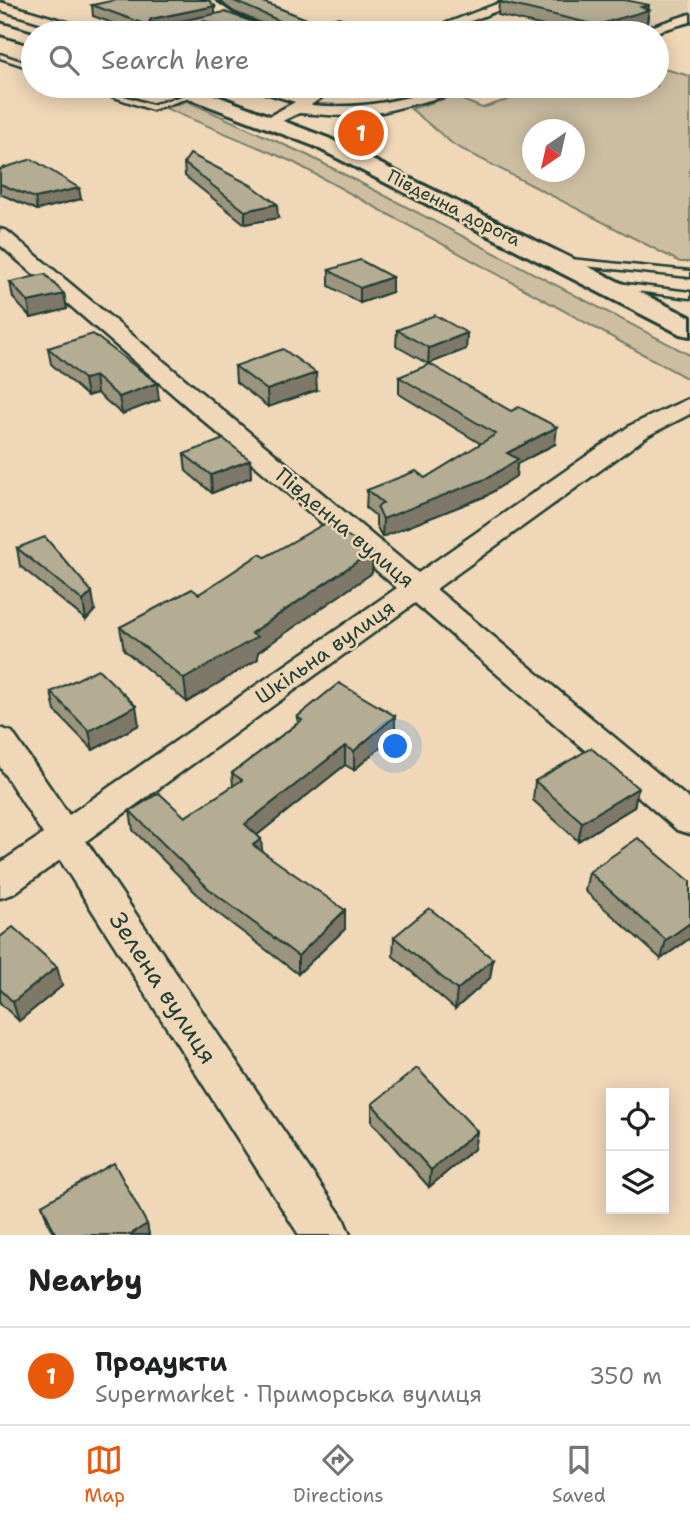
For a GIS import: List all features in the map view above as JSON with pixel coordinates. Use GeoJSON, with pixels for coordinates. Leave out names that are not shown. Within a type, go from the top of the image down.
{"type":"FeatureCollection","features":[{"type":"Feature","properties":{"kind":"highway"},"geometry":{"type":"LineString","coordinates":[[0,28],[21,35]]}},
{"type":"Feature","properties":{"kind":"highway","name":"Південна дорога"},"geometry":{"type":"LineString","coordinates":[[207,98],[272,121],[333,148],[690,328]]}},
{"type":"Feature","properties":{"kind":"street"},"geometry":{"type":"LineString","coordinates":[[206,0],[224,19],[231,21]]}},
{"type":"Feature","properties":{"kind":"street"},"geometry":{"type":"LineString","coordinates":[[460,21],[515,0]]}},
{"type":"Feature","properties":{"kind":"street"},"geometry":{"type":"LineString","coordinates":[[0,6],[49,21]]}},
{"type":"Feature","properties":{"kind":"street"},"geometry":{"type":"LineString","coordinates":[[669,24],[690,18]]}},
{"type":"Feature","properties":{"kind":"street"},"geometry":{"type":"LineString","coordinates":[[287,98],[302,104],[348,111],[385,109],[422,98]]}},
{"type":"Feature","properties":{"kind":"street"},"geometry":{"type":"LineString","coordinates":[[272,121],[312,98]]}},
{"type":"Feature","properties":{"kind":"street","name":"Південна вулиця"},"geometry":{"type":"LineString","coordinates":[[0,235],[690,820]]}},
{"type":"Feature","properties":{"kind":"street","name":"Шкільна вулиця"},"geometry":{"type":"LineString","coordinates":[[0,883],[640,430],[690,405]]}},
{"type":"Feature","properties":{"kind":"street","name":"Зелена вулиця"},"geometry":{"type":"LineString","coordinates":[[0,740],[326,1235]]}},
{"type":"Feature","properties":{"kind":"lane"},"geometry":{"type":"LineString","coordinates":[[0,56],[21,64]]}},
{"type":"Feature","properties":{"kind":"lane"},"geometry":{"type":"LineString","coordinates":[[122,98],[152,108],[183,98]]}},
{"type":"Feature","properties":{"kind":"lane"},"geometry":{"type":"LineString","coordinates":[[560,261],[690,274]]}},
{"type":"Feature","properties":{"kind":"lane"},"geometry":{"type":"LineString","coordinates":[[605,284],[690,295]]}},
{"type":"Feature","properties":{"kind":"shaded area"},"geometry":{"type":"Polygon","coordinates":[[[531,0],[690,0],[690,15],[669,21],[519,21],[490,14],[531,0]]]}},
{"type":"Feature","properties":{"kind":"shaded area"},"geometry":{"type":"Polygon","coordinates":[[[669,70],[690,76],[690,262],[680,262],[525,182],[585,182],[585,119],[522,119],[522,180],[454,145],[411,109],[447,98],[458,98],[482,108],[513,98],[669,98],[669,70]]]}},
{"type":"Feature","properties":{"kind":"shaded area"},"geometry":{"type":"Polygon","coordinates":[[[187,101],[309,156],[690,355],[690,380],[293,162],[165,108],[187,101]]]}},
{"type":"Feature","properties":{"kind":"building"},"geometry":{"type":"Polygon","coordinates":[[[116,0],[208,0],[215,6],[150,21],[136,21],[92,5],[116,0]]]}},
{"type":"Feature","properties":{"kind":"building"},"geometry":{"type":"Polygon","coordinates":[[[232,0],[258,0],[311,21],[280,21],[232,0]]]}},
{"type":"Feature","properties":{"kind":"building"},"geometry":{"type":"Polygon","coordinates":[[[625,0],[649,5],[641,7],[649,10],[611,21],[580,21],[499,2],[625,0]]]}},
{"type":"Feature","properties":{"kind":"building"},"geometry":{"type":"Polygon","coordinates":[[[225,12],[250,21],[181,21],[225,12]]]}},
{"type":"Feature","properties":{"kind":"building"},"geometry":{"type":"Polygon","coordinates":[[[338,17],[352,21],[327,21],[338,17]]]}},
{"type":"Feature","properties":{"kind":"building"},"geometry":{"type":"Polygon","coordinates":[[[190,154],[251,185],[277,204],[245,211],[184,163],[190,154]]]}},
{"type":"Feature","properties":{"kind":"building"},"geometry":{"type":"Polygon","coordinates":[[[32,159],[79,188],[35,198],[0,184],[0,169],[32,159]]]}},
{"type":"Feature","properties":{"kind":"building"},"geometry":{"type":"Polygon","coordinates":[[[360,260],[392,277],[360,288],[329,270],[360,260]]]}},
{"type":"Feature","properties":{"kind":"building"},"geometry":{"type":"Polygon","coordinates":[[[45,274],[64,294],[28,302],[10,282],[45,274]]]}},
{"type":"Feature","properties":{"kind":"building"},"geometry":{"type":"Polygon","coordinates":[[[435,315],[467,333],[429,348],[397,330],[435,315]]]}},
{"type":"Feature","properties":{"kind":"building"},"geometry":{"type":"Polygon","coordinates":[[[93,334],[157,383],[119,397],[95,376],[84,379],[48,348],[93,334]]]}},
{"type":"Feature","properties":{"kind":"building"},"geometry":{"type":"Polygon","coordinates":[[[283,349],[316,373],[267,390],[235,366],[283,349]]]}},
{"type":"Feature","properties":{"kind":"building"},"geometry":{"type":"Polygon","coordinates":[[[430,364],[511,411],[519,407],[557,427],[507,453],[518,459],[488,478],[383,519],[377,507],[383,503],[367,490],[416,471],[425,478],[496,434],[399,377],[430,364]]]}},
{"type":"Feature","properties":{"kind":"building"},"geometry":{"type":"Polygon","coordinates":[[[224,439],[250,460],[211,475],[184,454],[224,439]]]}},
{"type":"Feature","properties":{"kind":"building"},"geometry":{"type":"Polygon","coordinates":[[[326,523],[373,551],[251,633],[257,637],[184,679],[120,627],[192,589],[199,594],[260,554],[265,557],[326,523]]]}},
{"type":"Feature","properties":{"kind":"building"},"geometry":{"type":"Polygon","coordinates":[[[45,537],[92,592],[83,601],[17,548],[45,537]]]}},
{"type":"Feature","properties":{"kind":"building"},"geometry":{"type":"Polygon","coordinates":[[[98,669],[136,706],[89,731],[51,692],[98,669]]]}},
{"type":"Feature","properties":{"kind":"building"},"geometry":{"type":"Polygon","coordinates":[[[339,683],[395,716],[354,751],[345,746],[245,824],[261,839],[253,845],[345,910],[298,956],[209,889],[130,811],[159,793],[185,817],[242,780],[232,773],[302,720],[297,717],[339,683]]]}},
{"type":"Feature","properties":{"kind":"building"},"geometry":{"type":"Polygon","coordinates":[[[591,748],[638,788],[582,822],[535,781],[591,748]]]}},
{"type":"Feature","properties":{"kind":"building"},"geometry":{"type":"Polygon","coordinates":[[[638,838],[690,881],[690,923],[666,940],[589,872],[638,838]]]}},
{"type":"Feature","properties":{"kind":"building"},"geometry":{"type":"Polygon","coordinates":[[[429,908],[493,959],[457,990],[394,937],[429,908]]]}},
{"type":"Feature","properties":{"kind":"building"},"geometry":{"type":"Polygon","coordinates":[[[13,927],[57,967],[13,1002],[0,989],[0,937],[13,927]]]}},
{"type":"Feature","properties":{"kind":"building"},"geometry":{"type":"Polygon","coordinates":[[[417,1068],[477,1131],[431,1170],[372,1104],[417,1068]]]}},
{"type":"Feature","properties":{"kind":"building"},"geometry":{"type":"Polygon","coordinates":[[[114,1163],[147,1224],[129,1235],[56,1235],[42,1205],[114,1163]]]}},
{"type":"Feature","properties":{"kind":"place","name":"Продукти"},"geometry":{"type":"Point","coordinates":[361,133]}}]}
